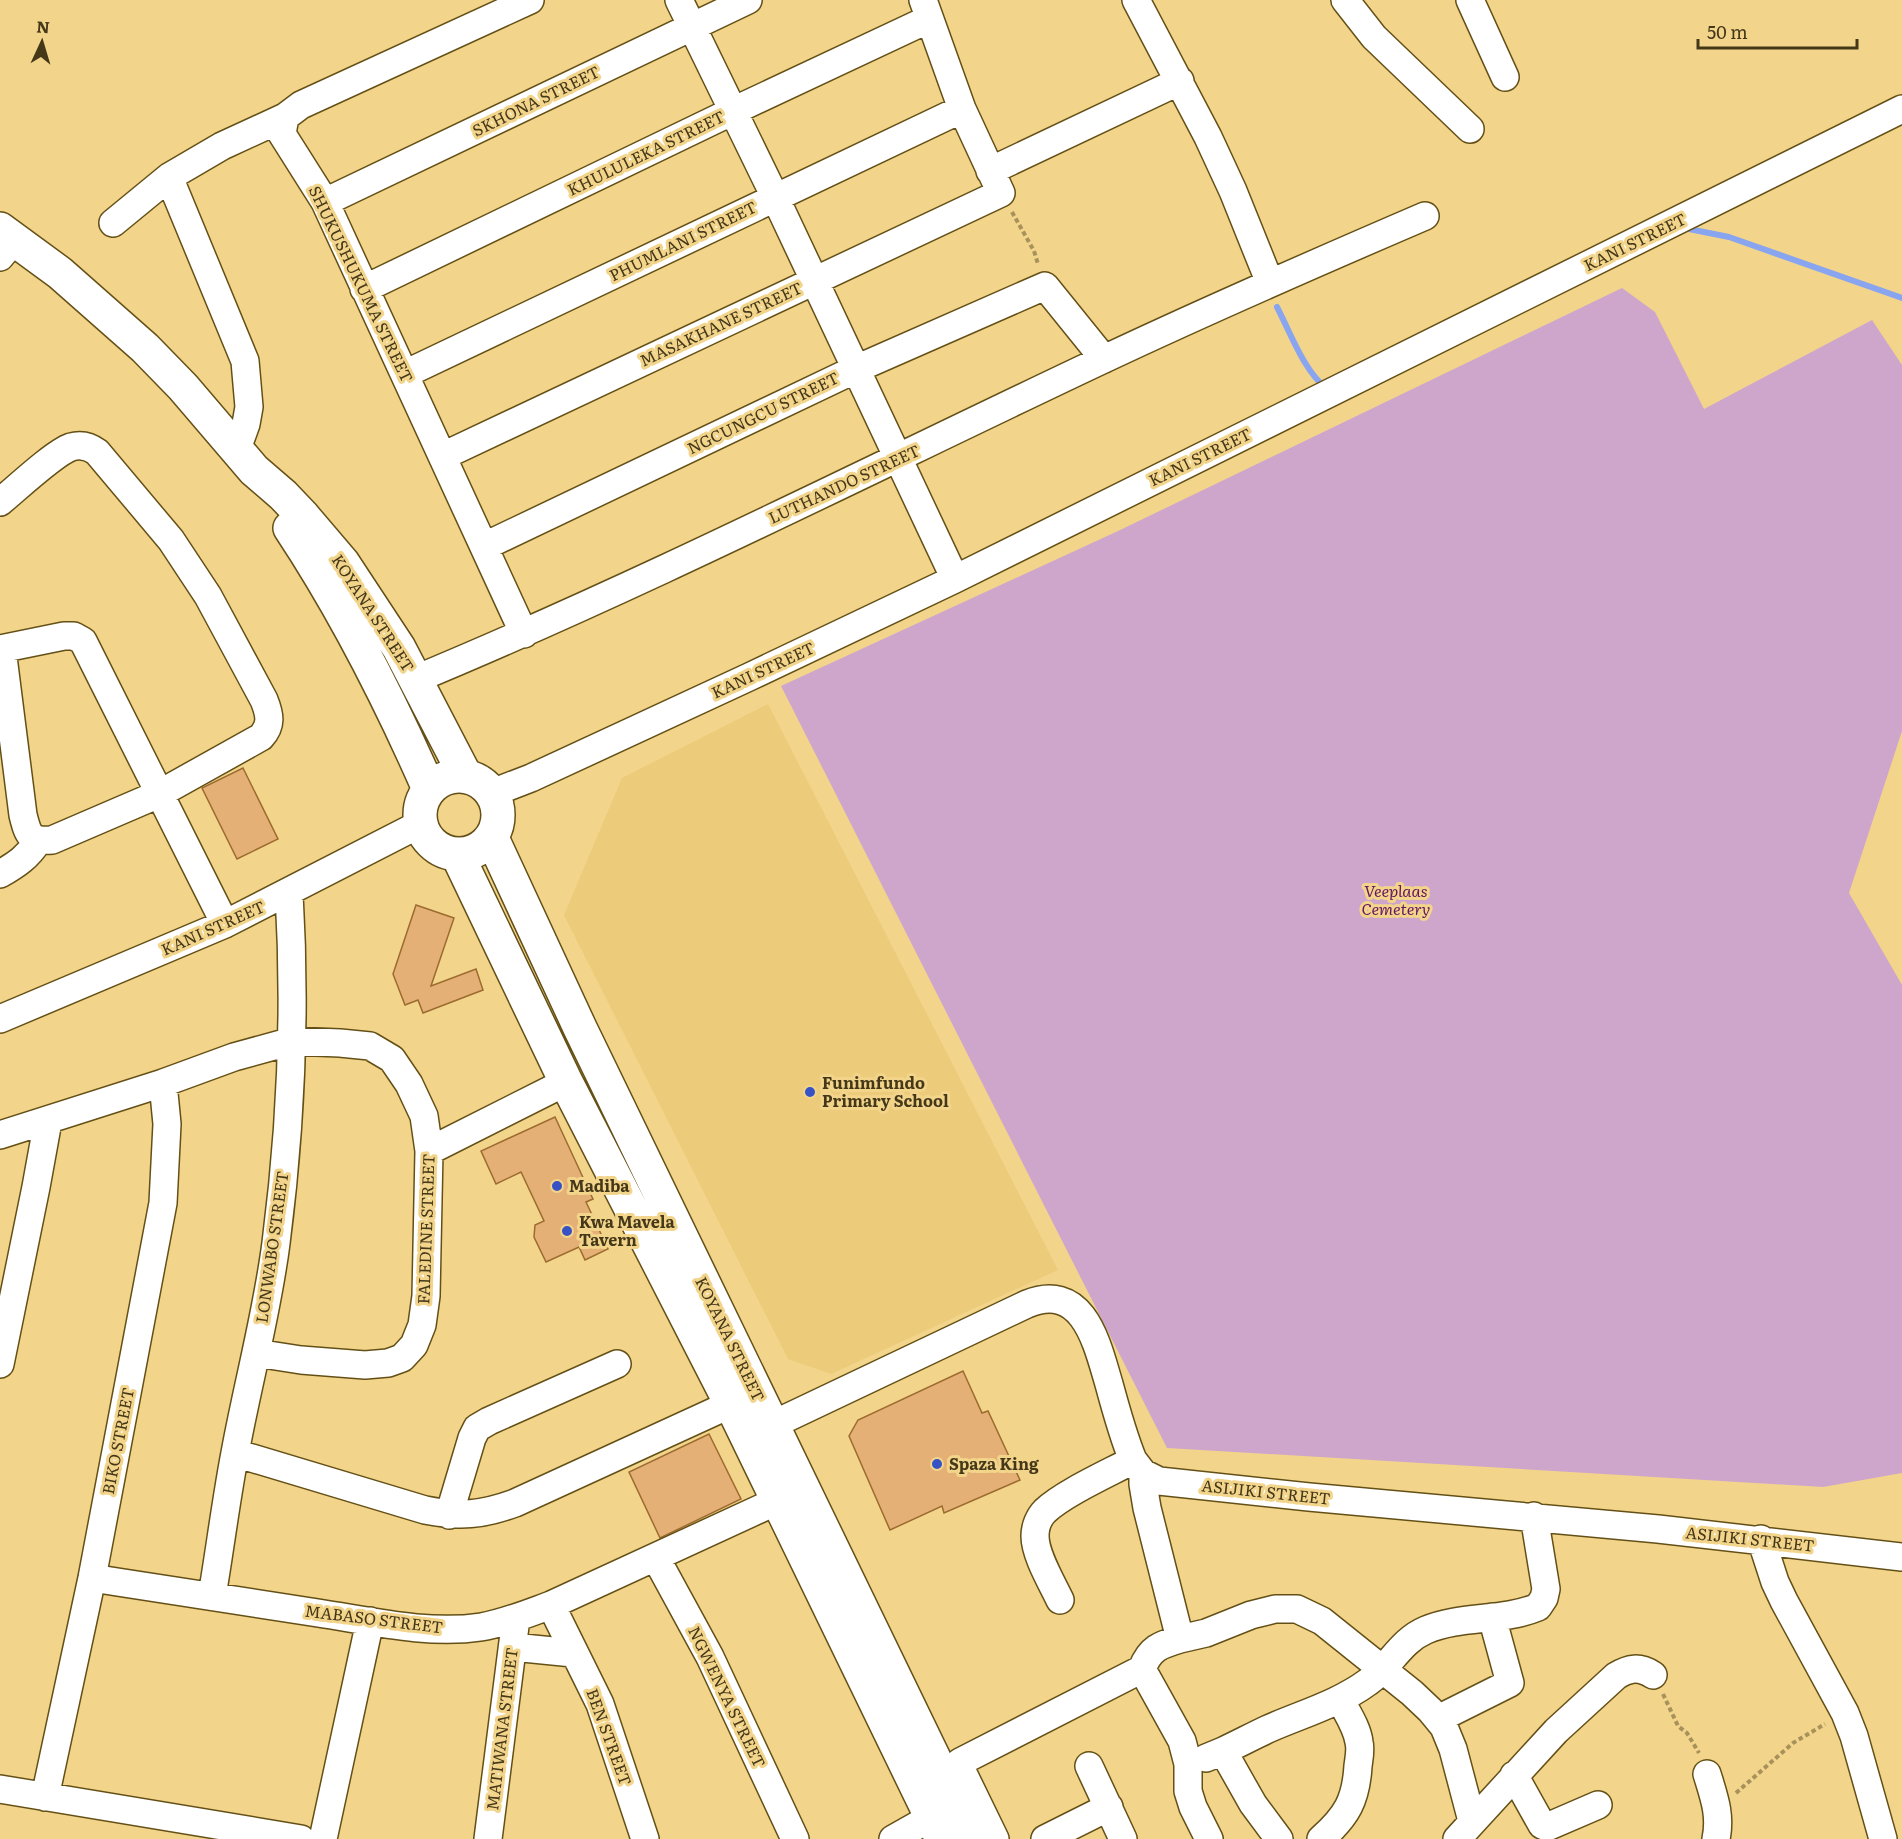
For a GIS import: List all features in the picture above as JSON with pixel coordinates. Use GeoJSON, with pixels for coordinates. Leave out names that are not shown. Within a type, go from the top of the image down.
{"type":"FeatureCollection","features":[{"type":"Feature","properties":{"kind":"main road","name":"KOYANA STREET"},"geometry":{"type":"LineString","coordinates":[[5,242],[60,273],[145,348],[183,387],[246,460],[283,495],[342,564],[388,631],[478,784]]}},
{"type":"Feature","properties":{"kind":"main road","name":"KOYANA STREET"},"geometry":{"type":"LineString","coordinates":[[246,460],[334,598],[361,646],[394,709],[429,789]]}},
{"type":"Feature","properties":{"kind":"main road"},"geometry":{"type":"LineString","coordinates":[[452,776],[478,784],[496,800],[499,812],[498,826],[492,838],[470,853],[445,852],[434,846],[425,836],[420,824],[419,812],[422,800],[429,789],[439,781],[452,776]]}},
{"type":"Feature","properties":{"kind":"main road","name":"KOYANA STREET"},"geometry":{"type":"LineString","coordinates":[[492,838],[580,1028],[973,1839]]}},
{"type":"Feature","properties":{"kind":"main road","name":"KOYANA STREET"},"geometry":{"type":"LineString","coordinates":[[457,854],[566,1082],[731,1404],[937,1828]]}},
{"type":"Feature","properties":{"kind":"street"},"geometry":{"type":"LineString","coordinates":[[113,223],[169,177],[222,146],[285,117],[301,105],[530,0]]}},
{"type":"Feature","properties":{"kind":"street"},"geometry":{"type":"LineString","coordinates":[[679,0],[775,197],[955,579]]}},
{"type":"Feature","properties":{"kind":"street","name":"SKHONA STREET"},"geometry":{"type":"LineString","coordinates":[[325,202],[748,0]]}},
{"type":"Feature","properties":{"kind":"street"},"geometry":{"type":"LineString","coordinates":[[1136,0],[1180,81],[1233,191],[1270,283]]}},
{"type":"Feature","properties":{"kind":"street"},"geometry":{"type":"LineString","coordinates":[[1344,0],[1374,37],[1470,129]]}},
{"type":"Feature","properties":{"kind":"street"},"geometry":{"type":"LineString","coordinates":[[1470,0],[1506,77]]}},
{"type":"Feature","properties":{"kind":"street"},"geometry":{"type":"LineString","coordinates":[[926,10],[962,109],[996,182]]}},
{"type":"Feature","properties":{"kind":"street","name":"KHULULEKA STREET"},"geometry":{"type":"LineString","coordinates":[[364,289],[733,111],[926,10]]}},
{"type":"Feature","properties":{"kind":"street","name":"MASAKHANE STREET"},"geometry":{"type":"LineString","coordinates":[[442,456],[814,280],[1180,81]]}},
{"type":"Feature","properties":{"kind":"street","name":"PHUMLANI STREET"},"geometry":{"type":"LineString","coordinates":[[405,374],[962,109]]}},
{"type":"Feature","properties":{"kind":"street","name":"KANI STREET"},"geometry":{"type":"LineString","coordinates":[[478,784],[531,778],[718,692],[955,579],[1902,109]]}},
{"type":"Feature","properties":{"kind":"street","name":"SHUKUSHUKUMA STREET"},"geometry":{"type":"LineString","coordinates":[[285,117],[282,134],[325,202],[524,634]]}},
{"type":"Feature","properties":{"kind":"street"},"geometry":{"type":"LineString","coordinates":[[169,177],[245,361],[249,407],[246,460]]}},
{"type":"Feature","properties":{"kind":"street","name":"LUTHANDO STREET"},"geometry":{"type":"LineString","coordinates":[[416,679],[524,634],[898,459],[1104,359],[1270,283],[1425,216]]}},
{"type":"Feature","properties":{"kind":"street"},"geometry":{"type":"LineString","coordinates":[[1045,286],[1104,359]]}},
{"type":"Feature","properties":{"kind":"street","name":"NGCUNGCU STREET"},"geometry":{"type":"LineString","coordinates":[[485,546],[856,369],[1045,286]]}},
{"type":"Feature","properties":{"kind":"street"},"geometry":{"type":"LineString","coordinates":[[0,502],[64,450],[82,445],[90,447],[133,493],[171,540],[208,596],[239,652],[269,713],[270,722],[267,731],[261,737],[159,794],[52,840],[38,841],[31,836],[23,815],[1,649],[64,636],[74,636],[83,641],[159,794],[225,924]]}},
{"type":"Feature","properties":{"kind":"street","name":"KANI STREET"},"geometry":{"type":"LineString","coordinates":[[0,1019],[225,924],[420,824]]}},
{"type":"Feature","properties":{"kind":"street"},"geometry":{"type":"LineString","coordinates":[[0,874],[31,854],[38,841]]}},
{"type":"Feature","properties":{"kind":"street","name":"LONWABO STREET"},"geometry":{"type":"LineString","coordinates":[[212,1596],[235,1453],[276,1242],[287,1131],[292,1041],[289,893]]}},
{"type":"Feature","properties":{"kind":"street","name":"FALEDINE STREET"},"geometry":{"type":"LineString","coordinates":[[0,1135],[163,1083],[234,1057],[292,1041],[370,1046],[392,1059],[409,1084],[424,1116],[429,1151],[426,1296],[422,1325],[414,1345],[402,1358],[388,1363],[365,1365],[301,1360],[256,1353]]}},
{"type":"Feature","properties":{"kind":"street"},"geometry":{"type":"LineString","coordinates":[[429,1151],[566,1082]]}},
{"type":"Feature","properties":{"kind":"street","name":"BIKO STREET"},"geometry":{"type":"LineString","coordinates":[[45,1797],[92,1578],[163,1203],[167,1124],[163,1083]]}},
{"type":"Feature","properties":{"kind":"street"},"geometry":{"type":"LineString","coordinates":[[0,1364],[48,1121]]}},
{"type":"Feature","properties":{"kind":"street"},"geometry":{"type":"LineString","coordinates":[[772,1425],[1036,1300],[1052,1299],[1064,1302],[1076,1310],[1092,1331],[1138,1467],[1180,1640]]}},
{"type":"Feature","properties":{"kind":"street"},"geometry":{"type":"LineString","coordinates":[[449,1515],[477,1428],[617,1364]]}},
{"type":"Feature","properties":{"kind":"street"},"geometry":{"type":"LineString","coordinates":[[235,1453],[425,1510],[449,1515],[470,1515],[490,1512],[515,1503],[731,1404]]}},
{"type":"Feature","properties":{"kind":"street"},"geometry":{"type":"LineString","coordinates":[[1060,1600],[1036,1547],[1035,1535],[1038,1522],[1044,1512],[1059,1501],[1138,1467]]}},
{"type":"Feature","properties":{"kind":"street","name":"ASIJIKI STREET"},"geometry":{"type":"LineString","coordinates":[[1138,1467],[1159,1481],[1200,1486],[1534,1516],[1761,1539],[1902,1557]]}},
{"type":"Feature","properties":{"kind":"street","name":"MABASO STREET"},"geometry":{"type":"LineString","coordinates":[[92,1578],[370,1621],[431,1628],[483,1627],[551,1605],[777,1502]]}},
{"type":"Feature","properties":{"kind":"street"},"geometry":{"type":"LineString","coordinates":[[1188,1764],[1340,1699],[1369,1682],[1383,1670],[1405,1643],[1422,1631],[1451,1622],[1509,1616],[1538,1607],[1544,1598],[1546,1589],[1534,1516]]}},
{"type":"Feature","properties":{"kind":"street"},"geometry":{"type":"LineString","coordinates":[[1761,1539],[1775,1582],[1784,1601],[1845,1713],[1865,1770],[1883,1839]]}},
{"type":"Feature","properties":{"kind":"street","name":"NGWENYA STREET"},"geometry":{"type":"LineString","coordinates":[[656,1558],[710,1657],[795,1839]]}},
{"type":"Feature","properties":{"kind":"street","name":"BEN STREET"},"geometry":{"type":"LineString","coordinates":[[551,1605],[603,1712],[645,1839]]}},
{"type":"Feature","properties":{"kind":"street"},"geometry":{"type":"LineString","coordinates":[[995,1839],[960,1767],[960,1762],[1142,1669],[1149,1655],[1161,1644],[1206,1633],[1275,1609],[1297,1609],[1322,1621],[1412,1693],[1438,1719],[1448,1734],[1453,1749],[1465,1830]]}},
{"type":"Feature","properties":{"kind":"street"},"geometry":{"type":"LineString","coordinates":[[1438,1719],[1510,1683],[1492,1617]]}},
{"type":"Feature","properties":{"kind":"street","name":"MATIWANA STREET"},"geometry":{"type":"LineString","coordinates":[[488,1839],[516,1618]]}},
{"type":"Feature","properties":{"kind":"street"},"geometry":{"type":"LineString","coordinates":[[323,1839],[370,1621]]}},
{"type":"Feature","properties":{"kind":"street"},"geometry":{"type":"LineString","coordinates":[[513,1647],[573,1653]]}},
{"type":"Feature","properties":{"kind":"street"},"geometry":{"type":"LineString","coordinates":[[1465,1830],[1514,1775],[1569,1719],[1616,1676],[1626,1670],[1637,1668],[1653,1675]]}},
{"type":"Feature","properties":{"kind":"street"},"geometry":{"type":"LineString","coordinates":[[1142,1669],[1182,1741],[1188,1764],[1188,1791],[1193,1807],[1209,1839]]}},
{"type":"Feature","properties":{"kind":"street"},"geometry":{"type":"LineString","coordinates":[[1321,1839],[1348,1809],[1358,1773],[1359,1741],[1354,1725],[1340,1699]]}},
{"type":"Feature","properties":{"kind":"street"},"geometry":{"type":"LineString","coordinates":[[1222,1751],[1254,1804],[1279,1839]]}},
{"type":"Feature","properties":{"kind":"street"},"geometry":{"type":"LineString","coordinates":[[1089,1766],[1123,1839]]}},
{"type":"Feature","properties":{"kind":"street"},"geometry":{"type":"LineString","coordinates":[[1707,1774],[1718,1809],[1716,1839]]}},
{"type":"Feature","properties":{"kind":"street"},"geometry":{"type":"LineString","coordinates":[[1514,1775],[1545,1827],[1552,1826],[1598,1804]]}},
{"type":"Feature","properties":{"kind":"street"},"geometry":{"type":"LineString","coordinates":[[0,1789],[299,1839]]}},
{"type":"Feature","properties":{"kind":"street"},"geometry":{"type":"LineString","coordinates":[[1045,1839],[1109,1807]]}},
{"type":"Feature","properties":{"kind":"street"},"geometry":{"type":"LineString","coordinates":[[893,1839],[937,1828]]}},
{"type":"Feature","properties":{"kind":"path"},"geometry":{"type":"LineString","coordinates":[[996,182],[1034,251],[1045,286]]}},
{"type":"Feature","properties":{"kind":"path"},"geometry":{"type":"LineString","coordinates":[[1653,1675],[1678,1726],[1692,1739],[1707,1774]]}},
{"type":"Feature","properties":{"kind":"path"},"geometry":{"type":"LineString","coordinates":[[1718,1809],[1793,1743],[1845,1713]]}},
{"type":"Feature","properties":{"kind":"shaded area","name":"Funimfundo Primary School"},"geometry":{"type":"Polygon","coordinates":[[[768,704],[1058,1270],[831,1374],[788,1359],[564,915],[622,778],[768,704]]]}},
{"type":"Feature","properties":{"kind":"green space","name":"Veeplaas Cemetery"},"geometry":{"type":"Polygon","coordinates":[[[1622,288],[1655,312],[1704,409],[1872,320],[1902,365],[1902,731],[1849,893],[1902,985],[1902,1473],[1823,1487],[1167,1448],[781,686],[1118,531],[1622,288]]]}},
{"type":"Feature","properties":{"kind":"building"},"geometry":{"type":"Polygon","coordinates":[[[243,768],[278,839],[237,859],[202,788],[243,768]]]}},
{"type":"Feature","properties":{"kind":"building"},"geometry":{"type":"Polygon","coordinates":[[[416,905],[454,918],[431,986],[476,969],[483,990],[423,1013],[418,1000],[405,1005],[393,974],[416,905]]]}},
{"type":"Feature","properties":{"kind":"building"},"geometry":{"type":"Polygon","coordinates":[[[555,1117],[593,1199],[586,1202],[608,1249],[585,1260],[579,1247],[546,1262],[534,1237],[535,1225],[544,1221],[521,1172],[496,1184],[481,1151],[555,1117]]]}},
{"type":"Feature","properties":{"kind":"building","name":"Spaza King"},"geometry":{"type":"Polygon","coordinates":[[[963,1371],[982,1413],[988,1411],[1020,1480],[944,1513],[942,1506],[890,1530],[849,1436],[858,1420],[963,1371]]]}},
{"type":"Feature","properties":{"kind":"building"},"geometry":{"type":"Polygon","coordinates":[[[709,1434],[741,1499],[660,1538],[629,1472],[709,1434]]]}},
{"type":"Feature","properties":{"kind":"waterway"},"geometry":{"type":"LineString","coordinates":[[1684,228],[1729,237],[1902,298]]}},
{"type":"Feature","properties":{"kind":"waterway"},"geometry":{"type":"LineString","coordinates":[[1277,307],[1304,361],[1326,388]]}},
{"type":"Feature","properties":{"kind":"place","name":"Funimfundo Primary School"},"geometry":{"type":"Point","coordinates":[810,1092]}},
{"type":"Feature","properties":{"kind":"place","name":"Madiba"},"geometry":{"type":"Point","coordinates":[557,1186]}},
{"type":"Feature","properties":{"kind":"place","name":"Kwa Mavela Tavern"},"geometry":{"type":"Point","coordinates":[567,1231]}},
{"type":"Feature","properties":{"kind":"place","name":"Spaza King"},"geometry":{"type":"Point","coordinates":[937,1464]}}]}
